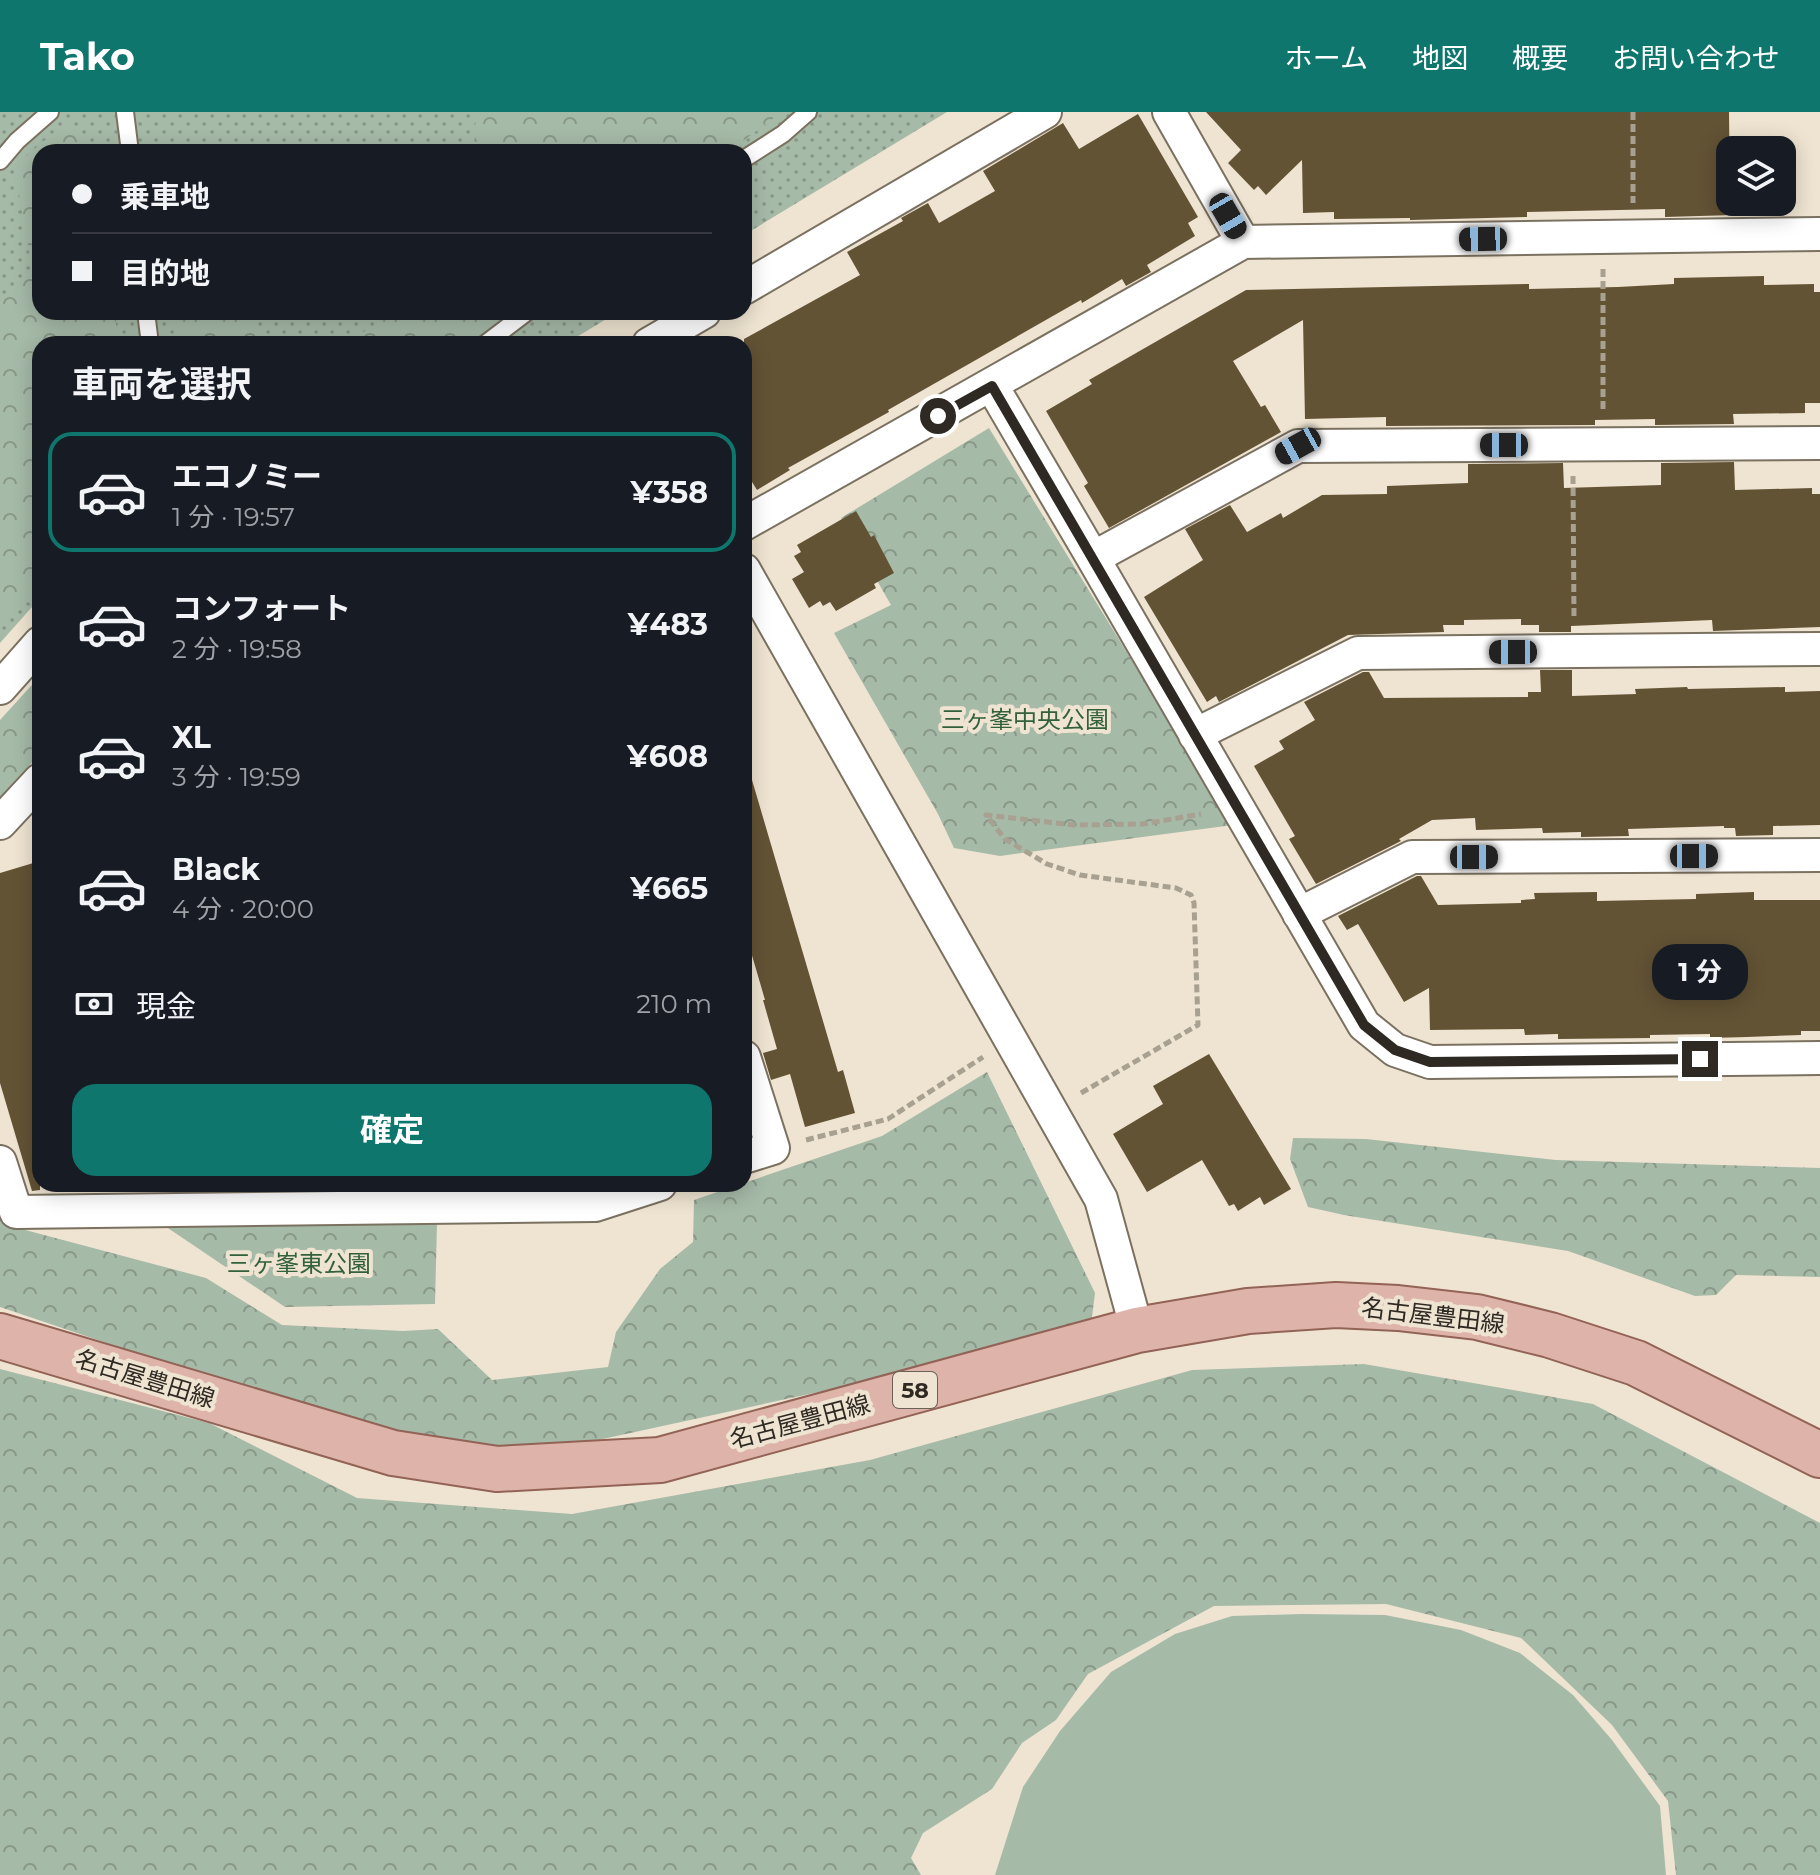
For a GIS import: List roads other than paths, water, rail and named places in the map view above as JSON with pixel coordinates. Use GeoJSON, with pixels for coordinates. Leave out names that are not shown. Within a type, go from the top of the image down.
{"type":"FeatureCollection","features":[{"type":"Feature","properties":{"kind":"main road","name":"名古屋豊田線"},"geometry":{"type":"LineString","coordinates":[[0,1336],[393,1453],[497,1469],[660,1460],[1137,1330],[1248,1311],[1336,1305],[1398,1308],[1477,1317],[1550,1335],[1636,1363],[1820,1455]]}},
{"type":"Feature","properties":{"kind":"street"},"geometry":{"type":"LineString","coordinates":[[752,283],[1045,112]]}},
{"type":"Feature","properties":{"kind":"street"},"geometry":{"type":"LineString","coordinates":[[1169,112],[1243,242]]}},
{"type":"Feature","properties":{"kind":"street"},"geometry":{"type":"LineString","coordinates":[[752,520],[1243,242],[1820,234]]}},
{"type":"Feature","properties":{"kind":"street"},"geometry":{"type":"LineString","coordinates":[[663,336],[690,320]]}},
{"type":"Feature","properties":{"kind":"street"},"geometry":{"type":"LineString","coordinates":[[992,386],[1364,1025],[1395,1050],[1430,1062],[1820,1058]]}},
{"type":"Feature","properties":{"kind":"street"},"geometry":{"type":"LineString","coordinates":[[1093,558],[1298,446],[1820,443]]}},
{"type":"Feature","properties":{"kind":"street"},"geometry":{"type":"LineString","coordinates":[[752,584],[1101,1199],[1137,1330]]}},
{"type":"Feature","properties":{"kind":"street"},"geometry":{"type":"LineString","coordinates":[[1195,735],[1358,653],[1820,649]]}},
{"type":"Feature","properties":{"kind":"street"},"geometry":{"type":"LineString","coordinates":[[0,688],[32,652]]}},
{"type":"Feature","properties":{"kind":"street"},"geometry":{"type":"LineString","coordinates":[[0,823],[32,789]]}},
{"type":"Feature","properties":{"kind":"street"},"geometry":{"type":"LineString","coordinates":[[1299,914],[1412,857],[1820,855]]}},
{"type":"Feature","properties":{"kind":"street"},"geometry":{"type":"LineString","coordinates":[[752,1112],[758,1153]]}},
{"type":"Feature","properties":{"kind":"street"},"geometry":{"type":"LineString","coordinates":[[0,1162],[16,1212],[202,1197],[592,1194]]}},
{"type":"Feature","properties":{"kind":"lane"},"geometry":{"type":"LineString","coordinates":[[0,161],[50,112]]}},
{"type":"Feature","properties":{"kind":"lane"},"geometry":{"type":"LineString","coordinates":[[125,112],[129,144]]}},
{"type":"Feature","properties":{"kind":"lane"},"geometry":{"type":"LineString","coordinates":[[752,154],[783,134],[808,112]]}},
{"type":"Feature","properties":{"kind":"lane"},"geometry":{"type":"LineString","coordinates":[[496,336],[516,320]]}},
{"type":"Feature","properties":{"kind":"park label","name":"三ヶ峯中央公園"},"geometry":{"type":"Point","coordinates":[1025,720]}},
{"type":"Feature","properties":{"kind":"park label","name":"三ヶ峯東公園"},"geometry":{"type":"Point","coordinates":[299,1264]}}]}
